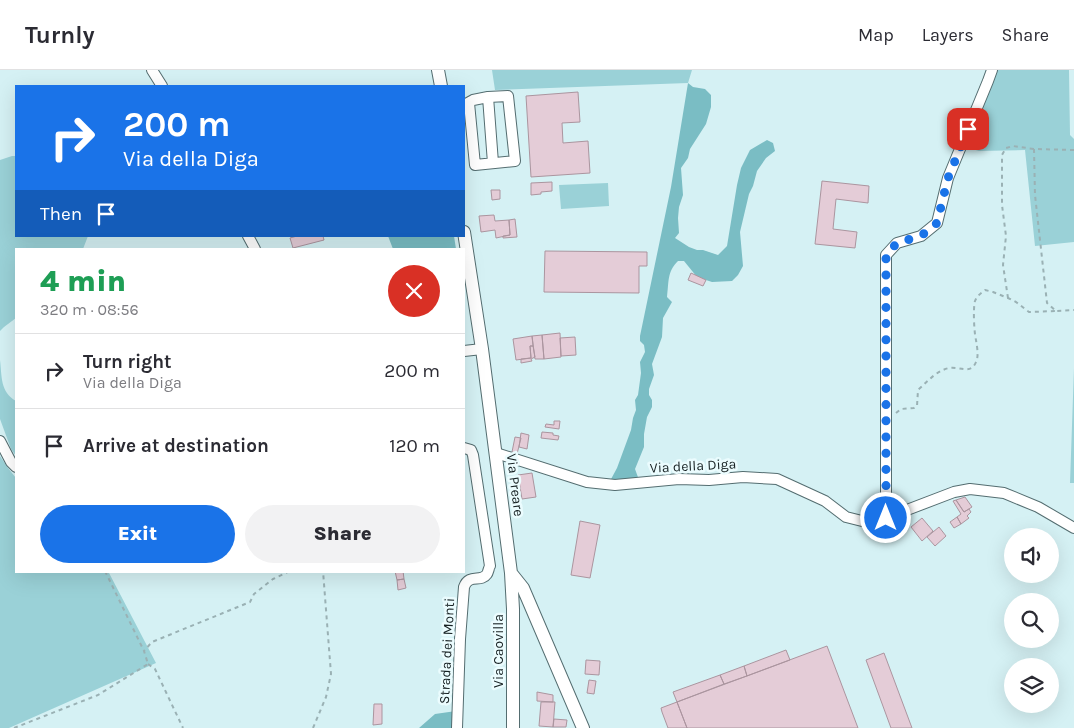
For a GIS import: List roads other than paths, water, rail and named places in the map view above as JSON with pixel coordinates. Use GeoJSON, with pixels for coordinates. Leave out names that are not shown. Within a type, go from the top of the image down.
{"type":"FeatureCollection","features":[{"type":"Feature","properties":{"kind":"main road"},"geometry":{"type":"LineString","coordinates":[[438,70],[441,85]]}},
{"type":"Feature","properties":{"kind":"main road","name":"Via Preare"},"geometry":{"type":"LineString","coordinates":[[465,237],[482,349],[511,574],[523,588],[583,728]]}},
{"type":"Feature","properties":{"kind":"main road","name":"Via Caovilla"},"geometry":{"type":"LineString","coordinates":[[511,574],[513,609],[513,728]]}},
{"type":"Feature","properties":{"kind":"street"},"geometry":{"type":"LineString","coordinates":[[152,70],[161,85]]}},
{"type":"Feature","properties":{"kind":"street"},"geometry":{"type":"LineString","coordinates":[[886,518],[886,255],[897,243],[921,236],[937,223],[948,178],[992,70]]}},
{"type":"Feature","properties":{"kind":"street"},"geometry":{"type":"LineString","coordinates":[[508,96],[515,161],[475,165],[466,104],[488,97],[508,96]]}},
{"type":"Feature","properties":{"kind":"street"},"geometry":{"type":"LineString","coordinates":[[488,97],[493,163]]}},
{"type":"Feature","properties":{"kind":"street"},"geometry":{"type":"LineString","coordinates":[[465,351],[482,349]]}},
{"type":"Feature","properties":{"kind":"street"},"geometry":{"type":"LineString","coordinates":[[0,441],[15,466]]}},
{"type":"Feature","properties":{"kind":"street","name":"Strada dei Monti"},"geometry":{"type":"LineString","coordinates":[[457,728],[464,587],[466,582],[483,578],[488,574],[490,566],[473,455],[470,450],[465,448]]}},
{"type":"Feature","properties":{"kind":"street","name":"Via della Diga"},"geometry":{"type":"LineString","coordinates":[[496,453],[586,482],[614,485],[679,479],[709,480],[743,477],[777,480],[824,502],[846,517],[866,522],[886,518],[954,492],[970,489],[1004,494],[1038,507],[1074,528]]}}]}
